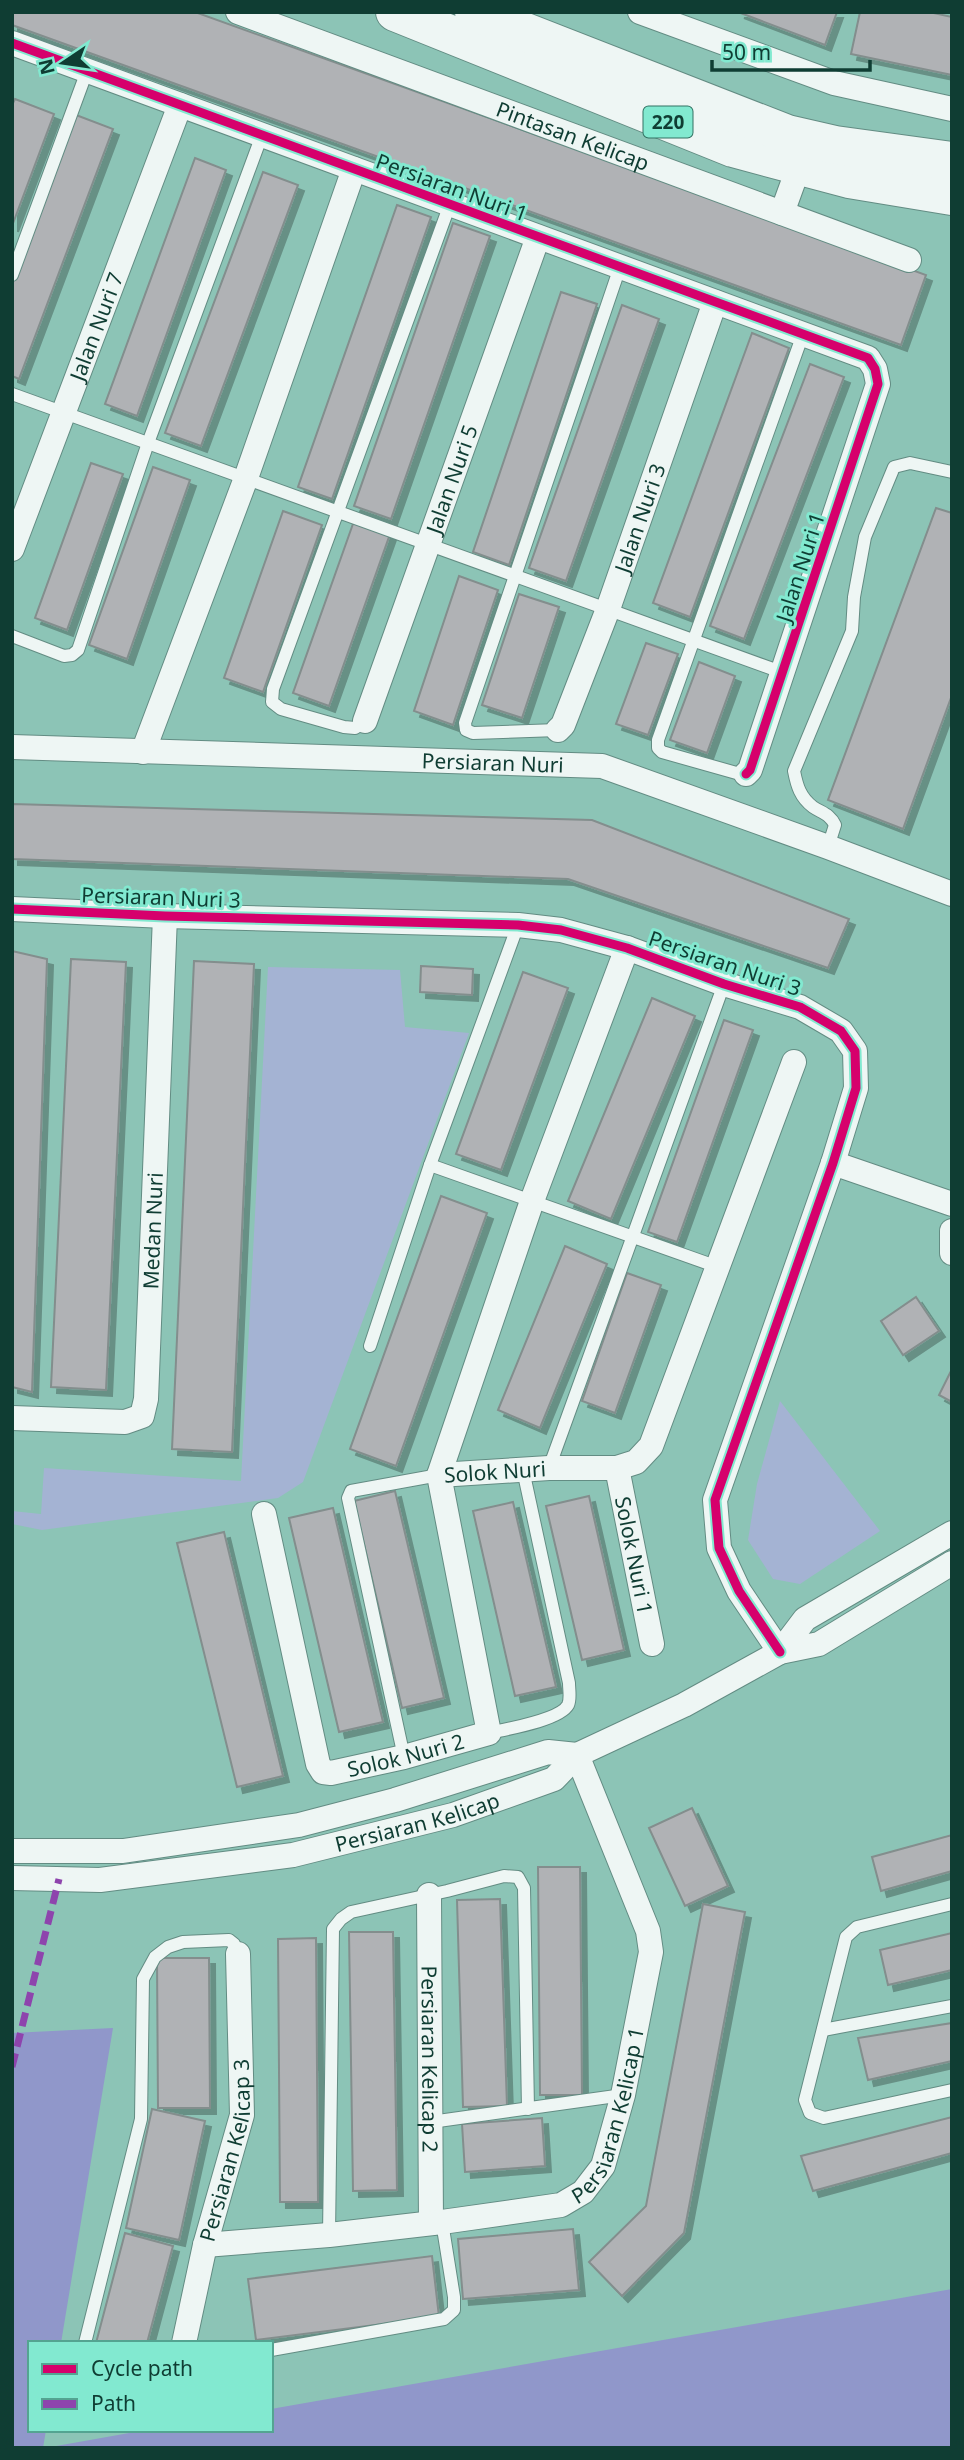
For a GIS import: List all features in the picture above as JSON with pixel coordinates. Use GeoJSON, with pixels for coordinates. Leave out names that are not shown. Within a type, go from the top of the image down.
{"type":"FeatureCollection","features":[{"type":"Feature","properties":{"kind":"main road","name":"220"},"geometry":{"type":"LineString","coordinates":[[395,12],[733,148],[849,179],[952,196]]}},
{"type":"Feature","properties":{"kind":"main road","name":"220"},"geometry":{"type":"LineString","coordinates":[[474,12],[787,134],[835,145],[952,161]]}},
{"type":"Feature","properties":{"kind":"street","name":"Pintasan Kelicap"},"geometry":{"type":"LineString","coordinates":[[238,12],[909,260]]}},
{"type":"Feature","properties":{"kind":"street"},"geometry":{"type":"LineString","coordinates":[[640,12],[834,83],[952,109]]}},
{"type":"Feature","properties":{"kind":"street","name":"Persiaran Nuri 1"},"geometry":{"type":"LineString","coordinates":[[12,43],[868,358],[875,369]]}},
{"type":"Feature","properties":{"kind":"street","name":"Jalan Nuri 7"},"geometry":{"type":"LineString","coordinates":[[12,549],[180,105]]}},
{"type":"Feature","properties":{"kind":"street"},"geometry":{"type":"LineString","coordinates":[[782,213],[799,166]]}},
{"type":"Feature","properties":{"kind":"street","name":"Persiaran Nuri 1"},"geometry":{"type":"LineString","coordinates":[[144,752],[246,478],[354,169]]}},
{"type":"Feature","properties":{"kind":"street","name":"Jalan Nuri 5"},"geometry":{"type":"LineString","coordinates":[[365,721],[538,237]]}},
{"type":"Feature","properties":{"kind":"street","name":"Jalan Nuri 3"},"geometry":{"type":"LineString","coordinates":[[558,730],[563,725],[608,609],[715,302]]}},
{"type":"Feature","properties":{"kind":"street","name":"Jalan Nuri 1"},"geometry":{"type":"LineString","coordinates":[[746,774],[750,770],[784,673],[878,384],[875,369]]}},
{"type":"Feature","properties":{"kind":"street","name":"Persiaran Nuri"},"geometry":{"type":"LineString","coordinates":[[12,747],[602,766],[828,846],[952,894]]}},
{"type":"Feature","properties":{"kind":"street","name":"Persiaran Nuri 3"},"geometry":{"type":"LineString","coordinates":[[12,909],[166,916],[518,925],[562,930],[627,948],[724,984],[800,1007],[841,1031],[855,1051],[856,1088],[833,1163],[715,1500],[719,1548],[739,1591],[780,1652]]}},
{"type":"Feature","properties":{"kind":"street","name":"Medan Nuri"},"geometry":{"type":"LineString","coordinates":[[12,1418],[125,1422],[142,1416],[146,1399],[166,916]]}},
{"type":"Feature","properties":{"kind":"street","name":"Solok Nuri"},"geometry":{"type":"LineString","coordinates":[[617,1468],[549,1468],[439,1475],[532,1201],[627,948]]}},
{"type":"Feature","properties":{"kind":"street"},"geometry":{"type":"LineString","coordinates":[[617,1468],[636,1462],[651,1446],[794,1062]]}},
{"type":"Feature","properties":{"kind":"street"},"geometry":{"type":"LineString","coordinates":[[833,1163],[952,1204]]}},
{"type":"Feature","properties":{"kind":"street"},"geometry":{"type":"LineString","coordinates":[[952,1231],[952,1253]]}},
{"type":"Feature","properties":{"kind":"street","name":"Solok Nuri 1"},"geometry":{"type":"LineString","coordinates":[[617,1468],[652,1644]]}},
{"type":"Feature","properties":{"kind":"street","name":"Solok Nuri 2"},"geometry":{"type":"LineString","coordinates":[[264,1514],[318,1765],[323,1772],[331,1773],[404,1757],[489,1733],[439,1475]]}},
{"type":"Feature","properties":{"kind":"street","name":"Persiaran Kelicap"},"geometry":{"type":"LineString","coordinates":[[780,1652],[805,1619],[952,1533]]}},
{"type":"Feature","properties":{"kind":"street","name":"Persiaran Kelicap"},"geometry":{"type":"LineString","coordinates":[[12,1878],[100,1880],[293,1855],[453,1815],[554,1779],[577,1755],[684,1705],[780,1652],[819,1644],[952,1563]]}},
{"type":"Feature","properties":{"kind":"street","name":"Persiaran Kelicap"},"geometry":{"type":"LineString","coordinates":[[12,1851],[123,1851],[299,1825],[395,1800],[548,1752],[577,1755]]}},
{"type":"Feature","properties":{"kind":"street","name":"Persiaran Kelicap 1"},"geometry":{"type":"LineString","coordinates":[[205,2245],[437,2223],[561,2205],[583,2192],[603,2166],[623,2095],[651,1952],[649,1931],[577,1755]]}},
{"type":"Feature","properties":{"kind":"street"},"geometry":{"type":"LineString","coordinates":[[242,1834],[245,1861]]}},
{"type":"Feature","properties":{"kind":"street","name":"Persiaran Kelicap 2"},"geometry":{"type":"LineString","coordinates":[[429,1895],[431,2122],[437,2223]]}},
{"type":"Feature","properties":{"kind":"street","name":"Persiaran Kelicap 3"},"geometry":{"type":"LineString","coordinates":[[184,2341],[205,2245],[242,2115],[238,1954]]}},
{"type":"Feature","properties":{"kind":"lane"},"geometry":{"type":"LineString","coordinates":[[12,275],[87,71]]}},
{"type":"Feature","properties":{"kind":"lane"},"geometry":{"type":"LineString","coordinates":[[12,636],[64,656],[72,655],[78,650],[148,443],[262,135]]}},
{"type":"Feature","properties":{"kind":"lane"},"geometry":{"type":"LineString","coordinates":[[365,721],[355,728],[344,727],[281,709],[272,702],[274,689],[450,204]]}},
{"type":"Feature","properties":{"kind":"lane"},"geometry":{"type":"LineString","coordinates":[[558,730],[473,733],[466,730],[465,723],[620,267]]}},
{"type":"Feature","properties":{"kind":"lane"},"geometry":{"type":"LineString","coordinates":[[746,774],[662,752],[657,747],[803,334]]}},
{"type":"Feature","properties":{"kind":"lane"},"geometry":{"type":"LineString","coordinates":[[12,394],[784,673]]}},
{"type":"Feature","properties":{"kind":"lane"},"geometry":{"type":"LineString","coordinates":[[828,846],[835,825],[831,817],[812,806],[798,792],[794,771],[852,631],[853,597],[865,537],[894,467],[910,463],[952,472]]}},
{"type":"Feature","properties":{"kind":"lane"},"geometry":{"type":"LineString","coordinates":[[370,1346],[430,1165],[518,925]]}},
{"type":"Feature","properties":{"kind":"lane"},"geometry":{"type":"LineString","coordinates":[[549,1468],[724,984]]}},
{"type":"Feature","properties":{"kind":"lane"},"geometry":{"type":"LineString","coordinates":[[430,1165],[718,1267]]}},
{"type":"Feature","properties":{"kind":"lane"},"geometry":{"type":"LineString","coordinates":[[489,1733],[553,1717],[565,1710],[570,1702],[569,1683],[523,1470]]}},
{"type":"Feature","properties":{"kind":"lane"},"geometry":{"type":"LineString","coordinates":[[404,1757],[348,1498],[351,1491],[439,1475]]}},
{"type":"Feature","properties":{"kind":"lane"},"geometry":{"type":"LineString","coordinates":[[329,2235],[332,1929],[351,1912],[504,1876],[518,1877],[524,1888],[528,2109]]}},
{"type":"Feature","properties":{"kind":"lane"},"geometry":{"type":"LineString","coordinates":[[952,1905],[857,1927],[846,1937],[805,2100],[810,2113],[824,2118],[952,2090]]}},
{"type":"Feature","properties":{"kind":"lane"},"geometry":{"type":"LineString","coordinates":[[86,2341],[141,2119],[142,1979],[155,1956],[168,1947],[183,1942],[229,1940],[238,1954]]}},
{"type":"Feature","properties":{"kind":"lane"},"geometry":{"type":"LineString","coordinates":[[823,2030],[952,2006]]}},
{"type":"Feature","properties":{"kind":"lane"},"geometry":{"type":"LineString","coordinates":[[431,2122],[623,2095]]}},
{"type":"Feature","properties":{"kind":"lane"},"geometry":{"type":"LineString","coordinates":[[273,2350],[444,2319],[454,2311],[454,2297],[437,2223]]}},
{"type":"Feature","properties":{"kind":"shaded area"},"geometry":{"type":"Polygon","coordinates":[[[268,967],[400,970],[405,1027],[469,1033],[303,1482],[278,1498],[42,1530],[12,1524],[12,1511],[41,1514],[44,1468],[241,1481],[268,967]]]}},
{"type":"Feature","properties":{"kind":"shaded area"},"geometry":{"type":"Polygon","coordinates":[[[780,1401],[880,1531],[800,1584],[773,1579],[748,1540],[757,1484],[780,1401]]]}},
{"type":"Feature","properties":{"kind":"shaded area"},"geometry":{"type":"Polygon","coordinates":[[[113,2028],[61,2341],[28,2341],[28,2432],[46,2432],[43,2448],[12,2448],[12,2033],[113,2028]]]}},
{"type":"Feature","properties":{"kind":"shaded area"},"geometry":{"type":"Polygon","coordinates":[[[952,2289],[952,2448],[45,2448],[135,2432],[273,2432],[273,2409],[952,2289]]]}},
{"type":"Feature","properties":{"kind":"building"},"geometry":{"type":"Polygon","coordinates":[[[12,12],[195,12],[926,275],[901,345],[12,25],[12,12]]]}},
{"type":"Feature","properties":{"kind":"building"},"geometry":{"type":"Polygon","coordinates":[[[738,12],[837,12],[825,45],[738,12]]]}},
{"type":"Feature","properties":{"kind":"building"},"geometry":{"type":"Polygon","coordinates":[[[860,12],[929,12],[952,17],[952,75],[851,54],[860,12]]]}},
{"type":"Feature","properties":{"kind":"building"},"geometry":{"type":"Polygon","coordinates":[[[15,99],[54,114],[12,226],[12,105],[15,99]]]}},
{"type":"Feature","properties":{"kind":"building"},"geometry":{"type":"Polygon","coordinates":[[[76,115],[113,129],[19,379],[12,376],[12,284],[76,115]]]}},
{"type":"Feature","properties":{"kind":"building"},"geometry":{"type":"Polygon","coordinates":[[[195,158],[226,170],[137,416],[105,404],[195,158]]]}},
{"type":"Feature","properties":{"kind":"building"},"geometry":{"type":"Polygon","coordinates":[[[263,172],[298,185],[201,446],[165,433],[263,172]]]}},
{"type":"Feature","properties":{"kind":"building"},"geometry":{"type":"Polygon","coordinates":[[[397,205],[431,217],[332,499],[298,487],[397,205]]]}},
{"type":"Feature","properties":{"kind":"building"},"geometry":{"type":"Polygon","coordinates":[[[453,223],[490,236],[391,519],[354,506],[453,223]]]}},
{"type":"Feature","properties":{"kind":"building"},"geometry":{"type":"Polygon","coordinates":[[[561,292],[597,304],[509,565],[473,552],[561,292]]]}},
{"type":"Feature","properties":{"kind":"building"},"geometry":{"type":"Polygon","coordinates":[[[622,305],[659,319],[566,581],[529,568],[622,305]]]}},
{"type":"Feature","properties":{"kind":"building"},"geometry":{"type":"Polygon","coordinates":[[[752,333],[789,348],[690,617],[653,603],[752,333]]]}},
{"type":"Feature","properties":{"kind":"building"},"geometry":{"type":"Polygon","coordinates":[[[810,364],[844,377],[744,639],[710,626],[810,364]]]}},
{"type":"Feature","properties":{"kind":"building"},"geometry":{"type":"Polygon","coordinates":[[[91,463],[123,474],[67,630],[35,618],[91,463]]]}},
{"type":"Feature","properties":{"kind":"building"},"geometry":{"type":"Polygon","coordinates":[[[153,467],[190,480],[127,659],[89,645],[153,467]]]}},
{"type":"Feature","properties":{"kind":"building"},"geometry":{"type":"Polygon","coordinates":[[[936,508],[952,513],[952,695],[903,829],[828,800],[936,508]]]}},
{"type":"Feature","properties":{"kind":"building"},"geometry":{"type":"Polygon","coordinates":[[[283,511],[322,525],[263,692],[224,678],[283,511]]]}},
{"type":"Feature","properties":{"kind":"building"},"geometry":{"type":"Polygon","coordinates":[[[354,521],[390,534],[329,706],[293,693],[354,521]]]}},
{"type":"Feature","properties":{"kind":"building"},"geometry":{"type":"Polygon","coordinates":[[[459,576],[498,590],[453,725],[414,711],[459,576]]]}},
{"type":"Feature","properties":{"kind":"building"},"geometry":{"type":"Polygon","coordinates":[[[519,594],[559,607],[522,718],[482,705],[519,594]]]}},
{"type":"Feature","properties":{"kind":"building"},"geometry":{"type":"Polygon","coordinates":[[[646,643],[678,654],[648,735],[616,724],[646,643]]]}},
{"type":"Feature","properties":{"kind":"building"},"geometry":{"type":"Polygon","coordinates":[[[699,662],[735,676],[707,753],[670,740],[699,662]]]}},
{"type":"Feature","properties":{"kind":"building"},"geometry":{"type":"Polygon","coordinates":[[[12,804],[592,820],[849,919],[828,968],[568,879],[12,859],[12,804]]]}},
{"type":"Feature","properties":{"kind":"building"},"geometry":{"type":"Polygon","coordinates":[[[12,951],[47,959],[32,1392],[12,1387],[12,951]]]}},
{"type":"Feature","properties":{"kind":"building"},"geometry":{"type":"Polygon","coordinates":[[[71,959],[126,962],[106,1390],[51,1387],[71,959]]]}},
{"type":"Feature","properties":{"kind":"building"},"geometry":{"type":"Polygon","coordinates":[[[194,961],[254,964],[232,1452],[172,1449],[194,961]]]}},
{"type":"Feature","properties":{"kind":"building"},"geometry":{"type":"Polygon","coordinates":[[[421,966],[473,969],[472,995],[420,992],[421,966]]]}},
{"type":"Feature","properties":{"kind":"building"},"geometry":{"type":"Polygon","coordinates":[[[523,972],[568,988],[501,1170],[456,1154],[523,972]]]}},
{"type":"Feature","properties":{"kind":"building"},"geometry":{"type":"Polygon","coordinates":[[[652,998],[695,1016],[611,1219],[568,1201],[652,998]]]}},
{"type":"Feature","properties":{"kind":"building"},"geometry":{"type":"Polygon","coordinates":[[[724,1020],[753,1030],[677,1242],[648,1232],[724,1020]]]}},
{"type":"Feature","properties":{"kind":"building"},"geometry":{"type":"Polygon","coordinates":[[[441,1196],[487,1213],[396,1466],[350,1449],[441,1196]]]}},
{"type":"Feature","properties":{"kind":"building"},"geometry":{"type":"Polygon","coordinates":[[[565,1246],[607,1264],[540,1428],[498,1410],[565,1246]]]}},
{"type":"Feature","properties":{"kind":"building"},"geometry":{"type":"Polygon","coordinates":[[[627,1273],[661,1285],[615,1413],[582,1401],[627,1273]]]}},
{"type":"Feature","properties":{"kind":"building"},"geometry":{"type":"Polygon","coordinates":[[[916,1297],[939,1331],[903,1355],[881,1321],[916,1297]]]}},
{"type":"Feature","properties":{"kind":"building"},"geometry":{"type":"Polygon","coordinates":[[[952,1369],[952,1402],[939,1395],[952,1369]]]}},
{"type":"Feature","properties":{"kind":"building"},"geometry":{"type":"Polygon","coordinates":[[[395,1491],[444,1698],[402,1708],[354,1501],[395,1491]]]}},
{"type":"Feature","properties":{"kind":"building"},"geometry":{"type":"Polygon","coordinates":[[[589,1496],[624,1650],[582,1660],[546,1506],[589,1496]]]}},
{"type":"Feature","properties":{"kind":"building"},"geometry":{"type":"Polygon","coordinates":[[[513,1502],[556,1687],[515,1696],[473,1511],[513,1502]]]}},
{"type":"Feature","properties":{"kind":"building"},"geometry":{"type":"Polygon","coordinates":[[[333,1508],[383,1722],[339,1732],[289,1518],[333,1508]]]}},
{"type":"Feature","properties":{"kind":"building"},"geometry":{"type":"Polygon","coordinates":[[[224,1532],[283,1776],[237,1787],[177,1543],[224,1532]]]}},
{"type":"Feature","properties":{"kind":"building"},"geometry":{"type":"Polygon","coordinates":[[[692,1808],[728,1886],[685,1906],[649,1828],[692,1808]]]}},
{"type":"Feature","properties":{"kind":"building"},"geometry":{"type":"Polygon","coordinates":[[[952,1835],[952,1871],[881,1891],[872,1857],[952,1835]]]}},
{"type":"Feature","properties":{"kind":"building"},"geometry":{"type":"Polygon","coordinates":[[[538,1867],[580,1867],[582,2095],[540,2095],[538,1867]]]}},
{"type":"Feature","properties":{"kind":"building"},"geometry":{"type":"Polygon","coordinates":[[[500,1899],[507,2106],[463,2107],[457,1900],[500,1899]]]}},
{"type":"Feature","properties":{"kind":"building"},"geometry":{"type":"Polygon","coordinates":[[[703,1904],[745,1912],[684,2233],[622,2296],[589,2262],[646,2206],[703,1904]]]}},
{"type":"Feature","properties":{"kind":"building"},"geometry":{"type":"Polygon","coordinates":[[[349,1932],[393,1932],[397,2190],[353,2191],[349,1932]]]}},
{"type":"Feature","properties":{"kind":"building"},"geometry":{"type":"Polygon","coordinates":[[[952,1933],[952,1970],[888,1985],[880,1950],[952,1933]]]}},
{"type":"Feature","properties":{"kind":"building"},"geometry":{"type":"Polygon","coordinates":[[[316,1938],[318,2202],[280,2202],[278,1939],[316,1938]]]}},
{"type":"Feature","properties":{"kind":"building"},"geometry":{"type":"Polygon","coordinates":[[[157,1958],[209,1958],[210,2108],[158,2108],[157,1958]]]}},
{"type":"Feature","properties":{"kind":"building"},"geometry":{"type":"Polygon","coordinates":[[[952,2023],[952,2061],[868,2080],[858,2038],[952,2023]]]}},
{"type":"Feature","properties":{"kind":"building"},"geometry":{"type":"Polygon","coordinates":[[[152,2109],[205,2121],[179,2240],[126,2228],[152,2109]]]}},
{"type":"Feature","properties":{"kind":"building"},"geometry":{"type":"Polygon","coordinates":[[[952,2117],[952,2153],[813,2191],[801,2156],[952,2117]]]}},
{"type":"Feature","properties":{"kind":"building"},"geometry":{"type":"Polygon","coordinates":[[[542,2118],[545,2166],[465,2172],[462,2124],[542,2118]]]}},
{"type":"Feature","properties":{"kind":"building"},"geometry":{"type":"Polygon","coordinates":[[[573,2229],[579,2290],[463,2299],[458,2239],[573,2229]]]}},
{"type":"Feature","properties":{"kind":"building"},"geometry":{"type":"Polygon","coordinates":[[[125,2233],[173,2246],[148,2341],[97,2341],[125,2233]]]}},
{"type":"Feature","properties":{"kind":"building"},"geometry":{"type":"Polygon","coordinates":[[[432,2256],[439,2317],[256,2340],[248,2279],[432,2256]]]}},
{"type":"Feature","properties":{"kind":"marked path"},"geometry":{"type":"LineString","coordinates":[[12,2067],[59,1879]]}},
{"type":"Feature","properties":{"kind":"cycle path"},"geometry":{"type":"LineString","coordinates":[[12,43],[868,358],[875,369],[878,384],[750,770],[746,774]]}},
{"type":"Feature","properties":{"kind":"cycle path"},"geometry":{"type":"LineString","coordinates":[[12,909],[165,916],[518,925],[561,930],[627,948],[724,984],[800,1007],[841,1031],[855,1051],[856,1088],[833,1163],[715,1500],[719,1548],[739,1591],[780,1652]]}}]}
